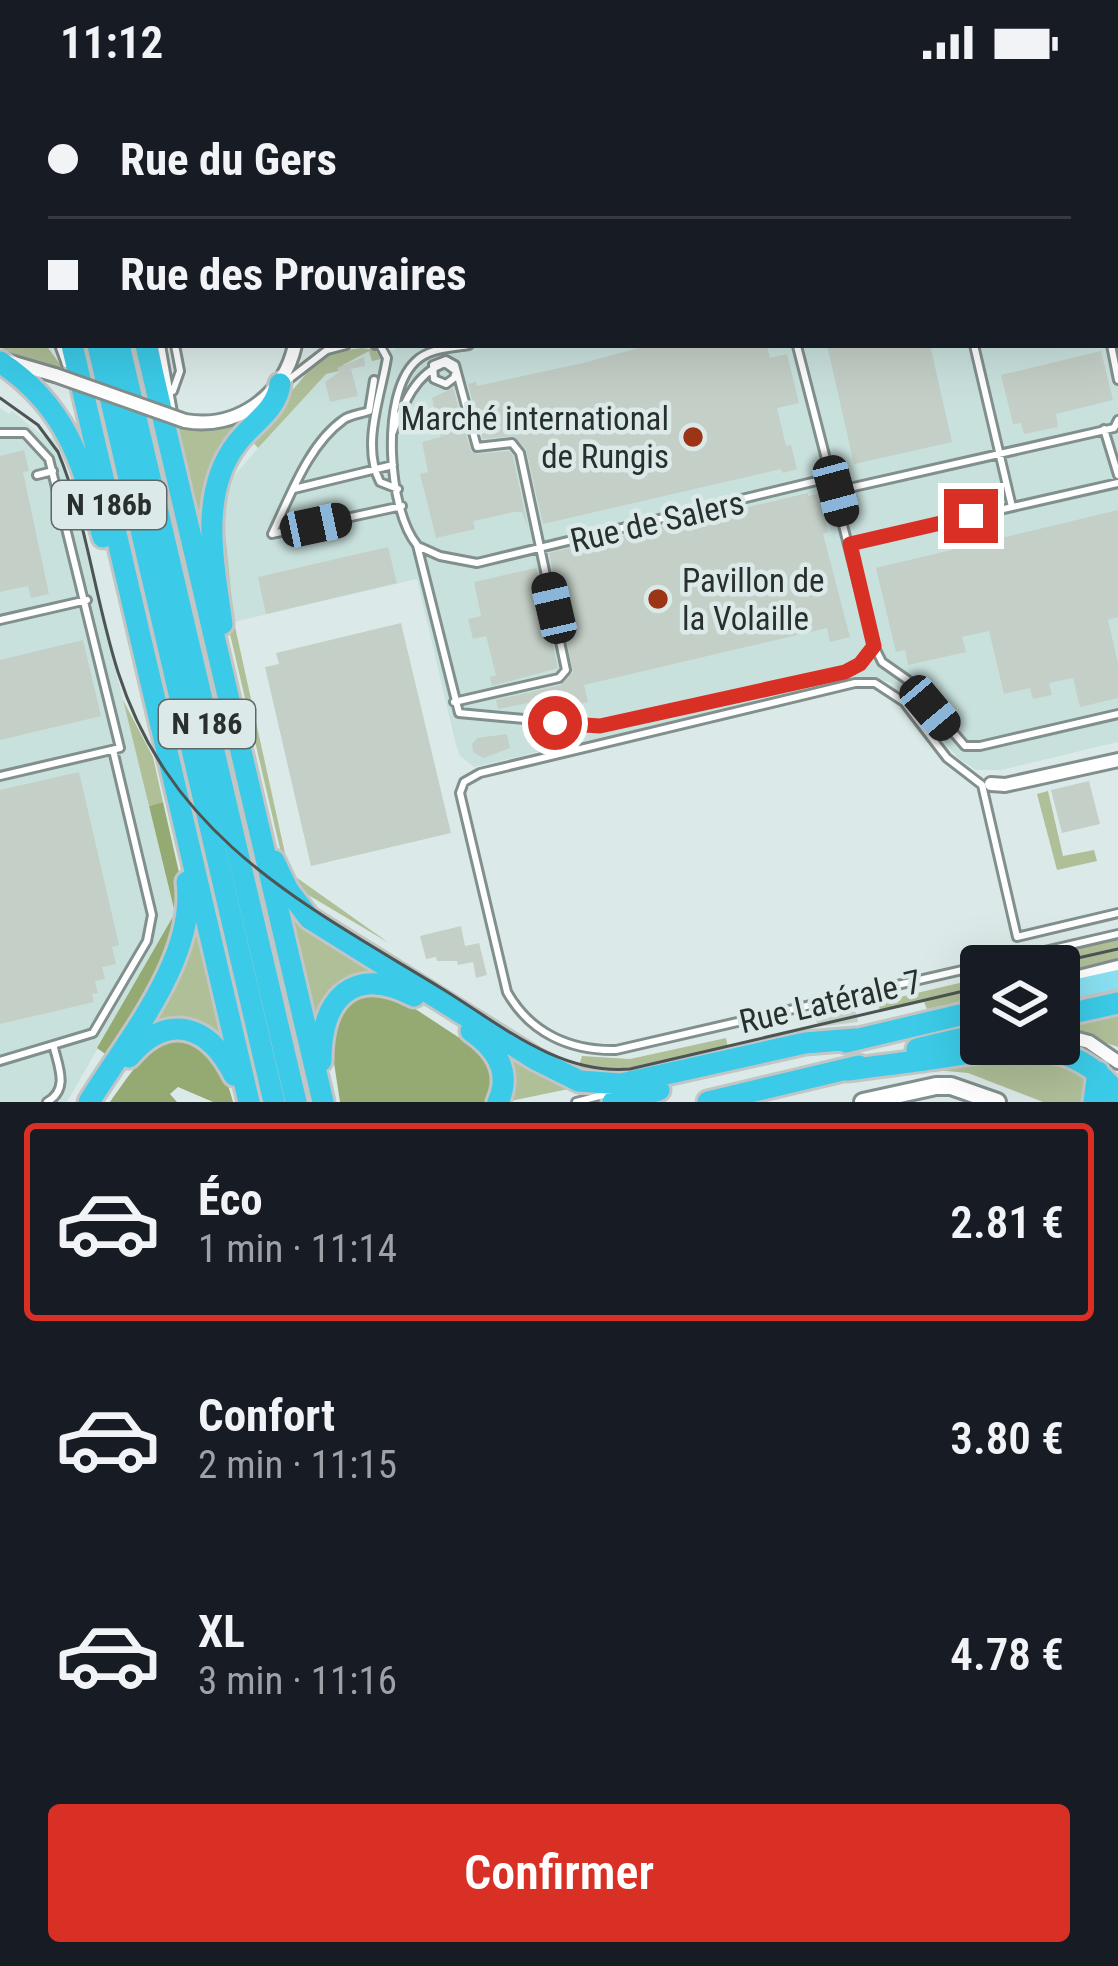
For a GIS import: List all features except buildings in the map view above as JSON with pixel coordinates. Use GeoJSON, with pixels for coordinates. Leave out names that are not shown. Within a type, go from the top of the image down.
{"type":"FeatureCollection","features":[{"type":"Feature","properties":{"kind":"highway","name":"N 186b"},"geometry":{"type":"LineString","coordinates":[[71,348],[66,374],[147,665],[247,1096]]}},
{"type":"Feature","properties":{"kind":"highway","name":"N 186"},"geometry":{"type":"LineString","coordinates":[[99,348],[274,1102]]}},
{"type":"Feature","properties":{"kind":"highway","name":"N 186"},"geometry":{"type":"LineString","coordinates":[[120,348],[296,1102]]}},
{"type":"Feature","properties":{"kind":"highway","name":"N 186b"},"geometry":{"type":"LineString","coordinates":[[147,348],[323,1102]]}},
{"type":"Feature","properties":{"kind":"highway"},"geometry":{"type":"LineString","coordinates":[[0,361],[34,389],[70,435],[135,654],[147,665]]}},
{"type":"Feature","properties":{"kind":"highway"},"geometry":{"type":"LineString","coordinates":[[228,705],[235,690],[220,605],[212,519],[215,488],[226,458],[273,404],[280,384]]}},
{"type":"Feature","properties":{"kind":"highway"},"geometry":{"type":"LineString","coordinates":[[89,1102],[183,941],[189,897],[180,839],[186,830]]}},
{"type":"Feature","properties":{"kind":"highway"},"geometry":{"type":"LineString","coordinates":[[261,841],[309,918],[561,1073],[596,1084],[641,1081],[805,1043],[855,1040]]}},
{"type":"Feature","properties":{"kind":"highway"},"geometry":{"type":"LineString","coordinates":[[316,1071],[322,1060],[322,1026],[331,1007],[355,988],[389,986],[487,1042],[502,1067],[499,1102]]}},
{"type":"Feature","properties":{"kind":"highway"},"geometry":{"type":"LineString","coordinates":[[1080,1011],[1118,1003]]}},
{"type":"Feature","properties":{"kind":"highway"},"geometry":{"type":"LineString","coordinates":[[613,1102],[960,1014]]}},
{"type":"Feature","properties":{"kind":"highway"},"geometry":{"type":"LineString","coordinates":[[101,1102],[145,1039],[174,1029],[193,1031],[213,1042],[247,1096]]}},
{"type":"Feature","properties":{"kind":"highway"},"geometry":{"type":"LineString","coordinates":[[708,1102],[960,1040]]}},
{"type":"Feature","properties":{"kind":"highway"},"geometry":{"type":"LineString","coordinates":[[848,1070],[1029,1046],[1058,1051],[1112,1084],[1094,1102]]}},
{"type":"Feature","properties":{"kind":"main road"},"geometry":{"type":"LineString","coordinates":[[1080,987],[1118,979]]}},
{"type":"Feature","properties":{"kind":"street"},"geometry":{"type":"LineString","coordinates":[[0,361],[66,374],[185,421],[217,423],[232,418],[280,384],[297,350]]}},
{"type":"Feature","properties":{"kind":"street"},"geometry":{"type":"LineString","coordinates":[[991,784],[1118,760]]}},
{"type":"Feature","properties":{"kind":"street"},"geometry":{"type":"LineString","coordinates":[[1080,977],[1118,968]]}},
{"type":"Feature","properties":{"kind":"street"},"geometry":{"type":"LineString","coordinates":[[1080,1040],[1089,1042],[1112,1084]]}},
{"type":"Feature","properties":{"kind":"street"},"geometry":{"type":"LineString","coordinates":[[863,1102],[951,1086],[997,1102]]}},
{"type":"Feature","properties":{"kind":"lane"},"geometry":{"type":"LineString","coordinates":[[60,348],[66,374]]}},
{"type":"Feature","properties":{"kind":"lane"},"geometry":{"type":"LineString","coordinates":[[162,348],[176,435],[172,459]]}},
{"type":"Feature","properties":{"kind":"lane"},"geometry":{"type":"LineString","coordinates":[[172,394],[180,371],[176,348]]}},
{"type":"Feature","properties":{"kind":"lane"},"geometry":{"type":"LineString","coordinates":[[280,384],[289,383],[335,348]]}},
{"type":"Feature","properties":{"kind":"lane"},"geometry":{"type":"LineString","coordinates":[[382,348],[387,358],[372,442],[374,470],[388,488],[398,489]]}},
{"type":"Feature","properties":{"kind":"lane"},"geometry":{"type":"LineString","coordinates":[[448,348],[418,358],[405,374],[390,423],[402,506],[410,537],[417,545],[459,712],[600,726],[845,672],[860,664],[874,646]]}},
{"type":"Feature","properties":{"kind":"lane"},"geometry":{"type":"LineString","coordinates":[[798,348],[882,662],[908,681],[965,746],[1118,714]]}},
{"type":"Feature","properties":{"kind":"lane"},"geometry":{"type":"LineString","coordinates":[[975,348],[1012,507]]}},
{"type":"Feature","properties":{"kind":"lane"},"geometry":{"type":"LineString","coordinates":[[1112,348],[1118,380]]}},
{"type":"Feature","properties":{"kind":"lane"},"geometry":{"type":"LineString","coordinates":[[391,438],[404,404],[425,374],[434,366],[445,363],[452,364],[454,378],[446,384],[434,379],[432,372],[433,365],[446,360],[455,365],[477,447],[509,443],[520,453],[566,670],[559,678],[454,703]]}},
{"type":"Feature","properties":{"kind":"lane"},"geometry":{"type":"LineString","coordinates":[[374,380],[369,411],[344,418],[308,462],[272,534],[402,506]]}},
{"type":"Feature","properties":{"kind":"lane"},"geometry":{"type":"LineString","coordinates":[[836,491],[1114,428],[1118,420]]}},
{"type":"Feature","properties":{"kind":"lane"},"geometry":{"type":"LineString","coordinates":[[850,544],[1118,479],[1104,429]]}},
{"type":"Feature","properties":{"kind":"lane"},"geometry":{"type":"LineString","coordinates":[[0,433],[25,433],[44,449],[53,471],[120,748],[0,776]]}},
{"type":"Feature","properties":{"kind":"lane"},"geometry":{"type":"LineString","coordinates":[[295,489],[393,465]]}},
{"type":"Feature","properties":{"kind":"lane"},"geometry":{"type":"LineString","coordinates":[[37,475],[53,471]]}},
{"type":"Feature","properties":{"kind":"lane","name":"Rue de Salers"},"geometry":{"type":"LineString","coordinates":[[417,545],[440,556],[477,563],[829,478]]}},
{"type":"Feature","properties":{"kind":"lane"},"geometry":{"type":"LineString","coordinates":[[0,620],[87,600]]}},
{"type":"Feature","properties":{"kind":"lane","name":"Rue Latérale 7"},"geometry":{"type":"LineString","coordinates":[[1118,914],[1017,938],[982,785],[947,758],[904,701],[875,683],[855,683],[480,773],[464,782],[460,794],[507,992],[522,1014],[544,1033],[580,1048],[616,1050],[1118,934]]}},
{"type":"Feature","properties":{"kind":"lane"},"geometry":{"type":"LineString","coordinates":[[0,1061],[93,1033],[151,930],[151,907],[113,750]]}},
{"type":"Feature","properties":{"kind":"lane"},"geometry":{"type":"LineString","coordinates":[[47,1102],[59,1093],[62,1081],[54,1048]]}},
{"type":"Feature","properties":{"kind":"lane"},"geometry":{"type":"LineString","coordinates":[[576,1102],[632,1088],[641,1081]]}},
{"type":"Feature","properties":{"kind":"shaded area","name":"Marché international de Rungis"},"geometry":{"type":"Polygon","coordinates":[[[372,348],[1118,348],[1118,742],[1001,770],[976,770],[958,758],[896,685],[861,677],[474,767],[460,756],[456,745],[417,579],[234,622],[223,512],[234,476],[332,361],[372,348]]]}},
{"type":"Feature","properties":{"kind":"shaded area"},"geometry":{"type":"Polygon","coordinates":[[[0,408],[9,414],[12,411],[48,440],[58,434],[175,913],[67,1102],[0,1102],[0,408]]]}},
{"type":"Feature","properties":{"kind":"green space"},"geometry":{"type":"Polygon","coordinates":[[[3,348],[48,348],[65,371],[4,353],[3,348]]]}},
{"type":"Feature","properties":{"kind":"green space"},"geometry":{"type":"Polygon","coordinates":[[[375,350],[381,359],[372,361],[369,351],[343,365],[343,370],[326,374],[258,448],[251,440],[315,363],[332,352],[375,350]]]}},
{"type":"Feature","properties":{"kind":"green space"},"geometry":{"type":"Polygon","coordinates":[[[91,399],[100,402],[192,795],[181,780],[91,399]]]}},
{"type":"Feature","properties":{"kind":"green space"},"geometry":{"type":"Polygon","coordinates":[[[256,409],[217,468],[211,587],[177,426],[218,428],[256,409]]]}},
{"type":"Feature","properties":{"kind":"green space"},"geometry":{"type":"Polygon","coordinates":[[[146,416],[154,419],[257,861],[247,852],[146,416]]]}},
{"type":"Feature","properties":{"kind":"green space"},"geometry":{"type":"Polygon","coordinates":[[[219,511],[223,512],[234,622],[288,867],[389,943],[288,883],[230,634],[219,511]]]}},
{"type":"Feature","properties":{"kind":"green space"},"geometry":{"type":"Polygon","coordinates":[[[123,700],[153,757],[163,802],[149,806],[123,700]]]}},
{"type":"Feature","properties":{"kind":"green space"},"geometry":{"type":"Polygon","coordinates":[[[1048,791],[1063,856],[1094,850],[1097,861],[1057,870],[1037,794],[1048,791]]]}},
{"type":"Feature","properties":{"kind":"green space"},"geometry":{"type":"Polygon","coordinates":[[[163,802],[183,890],[179,934],[108,1056],[97,1048],[175,913],[149,806],[163,802]]]}},
{"type":"Feature","properties":{"kind":"green space"},"geometry":{"type":"Polygon","coordinates":[[[189,809],[202,826],[265,1102],[256,1102],[189,809]]]}},
{"type":"Feature","properties":{"kind":"green space"},"geometry":{"type":"Polygon","coordinates":[[[254,874],[264,881],[316,1102],[308,1102],[254,874]]]}},
{"type":"Feature","properties":{"kind":"green space"},"geometry":{"type":"Polygon","coordinates":[[[308,921],[398,979],[348,982],[314,1018],[293,922],[308,921]]]}},
{"type":"Feature","properties":{"kind":"green space"},"geometry":{"type":"Polygon","coordinates":[[[193,926],[198,927],[224,1040],[149,1030],[193,926]]]}},
{"type":"Feature","properties":{"kind":"green space"},"geometry":{"type":"Polygon","coordinates":[[[1118,939],[1118,963],[1080,972],[1080,947],[1118,939]]]}},
{"type":"Feature","properties":{"kind":"green space"},"geometry":{"type":"Polygon","coordinates":[[[960,983],[960,1002],[927,1009],[924,1002],[880,1012],[878,1002],[960,983]]]}},
{"type":"Feature","properties":{"kind":"green space"},"geometry":{"type":"Polygon","coordinates":[[[368,992],[394,995],[484,1054],[494,1077],[489,1102],[340,1102],[330,1037],[342,1004],[368,992]]]}},
{"type":"Feature","properties":{"kind":"green space"},"geometry":{"type":"Polygon","coordinates":[[[1118,1012],[1118,1047],[1080,1034],[1080,1021],[1118,1012]]]}},
{"type":"Feature","properties":{"kind":"green space"},"geometry":{"type":"Polygon","coordinates":[[[726,1038],[728,1048],[654,1067],[616,1072],[578,1069],[582,1056],[630,1059],[726,1038]]]}},
{"type":"Feature","properties":{"kind":"green space"},"geometry":{"type":"Polygon","coordinates":[[[501,1040],[583,1086],[506,1102],[511,1070],[501,1040]]]}},
{"type":"Feature","properties":{"kind":"green space"},"geometry":{"type":"Polygon","coordinates":[[[175,1041],[207,1053],[225,1079],[233,1102],[213,1102],[178,1087],[170,1094],[177,1102],[110,1102],[145,1057],[175,1041]]]}},
{"type":"Feature","properties":{"kind":"green space"},"geometry":{"type":"Polygon","coordinates":[[[935,1063],[1065,1065],[1090,1075],[1085,1102],[1043,1102],[968,1073],[936,1070],[935,1063]]]}},
{"type":"Feature","properties":{"kind":"tram line"},"geometry":{"type":"LineString","coordinates":[[0,398],[38,425],[58,452],[118,672],[141,730],[171,780],[207,823],[292,895],[508,1031],[578,1064],[630,1069],[960,992]]}},
{"type":"Feature","properties":{"kind":"tram line"},"geometry":{"type":"LineString","coordinates":[[1080,958],[1118,949]]}},
{"type":"Feature","properties":{"kind":"place","name":"Marché international de Rungis"},"geometry":{"type":"Point","coordinates":[693,437]}},
{"type":"Feature","properties":{"kind":"place","name":"Pavillon de la Volaille"},"geometry":{"type":"Point","coordinates":[658,599]}},
{"type":"Feature","properties":{"kind":"route"},"geometry":{"type":"LineString","coordinates":[[555,723],[600,726],[845,672],[860,664],[874,646],[850,544],[971,516]]}}]}
